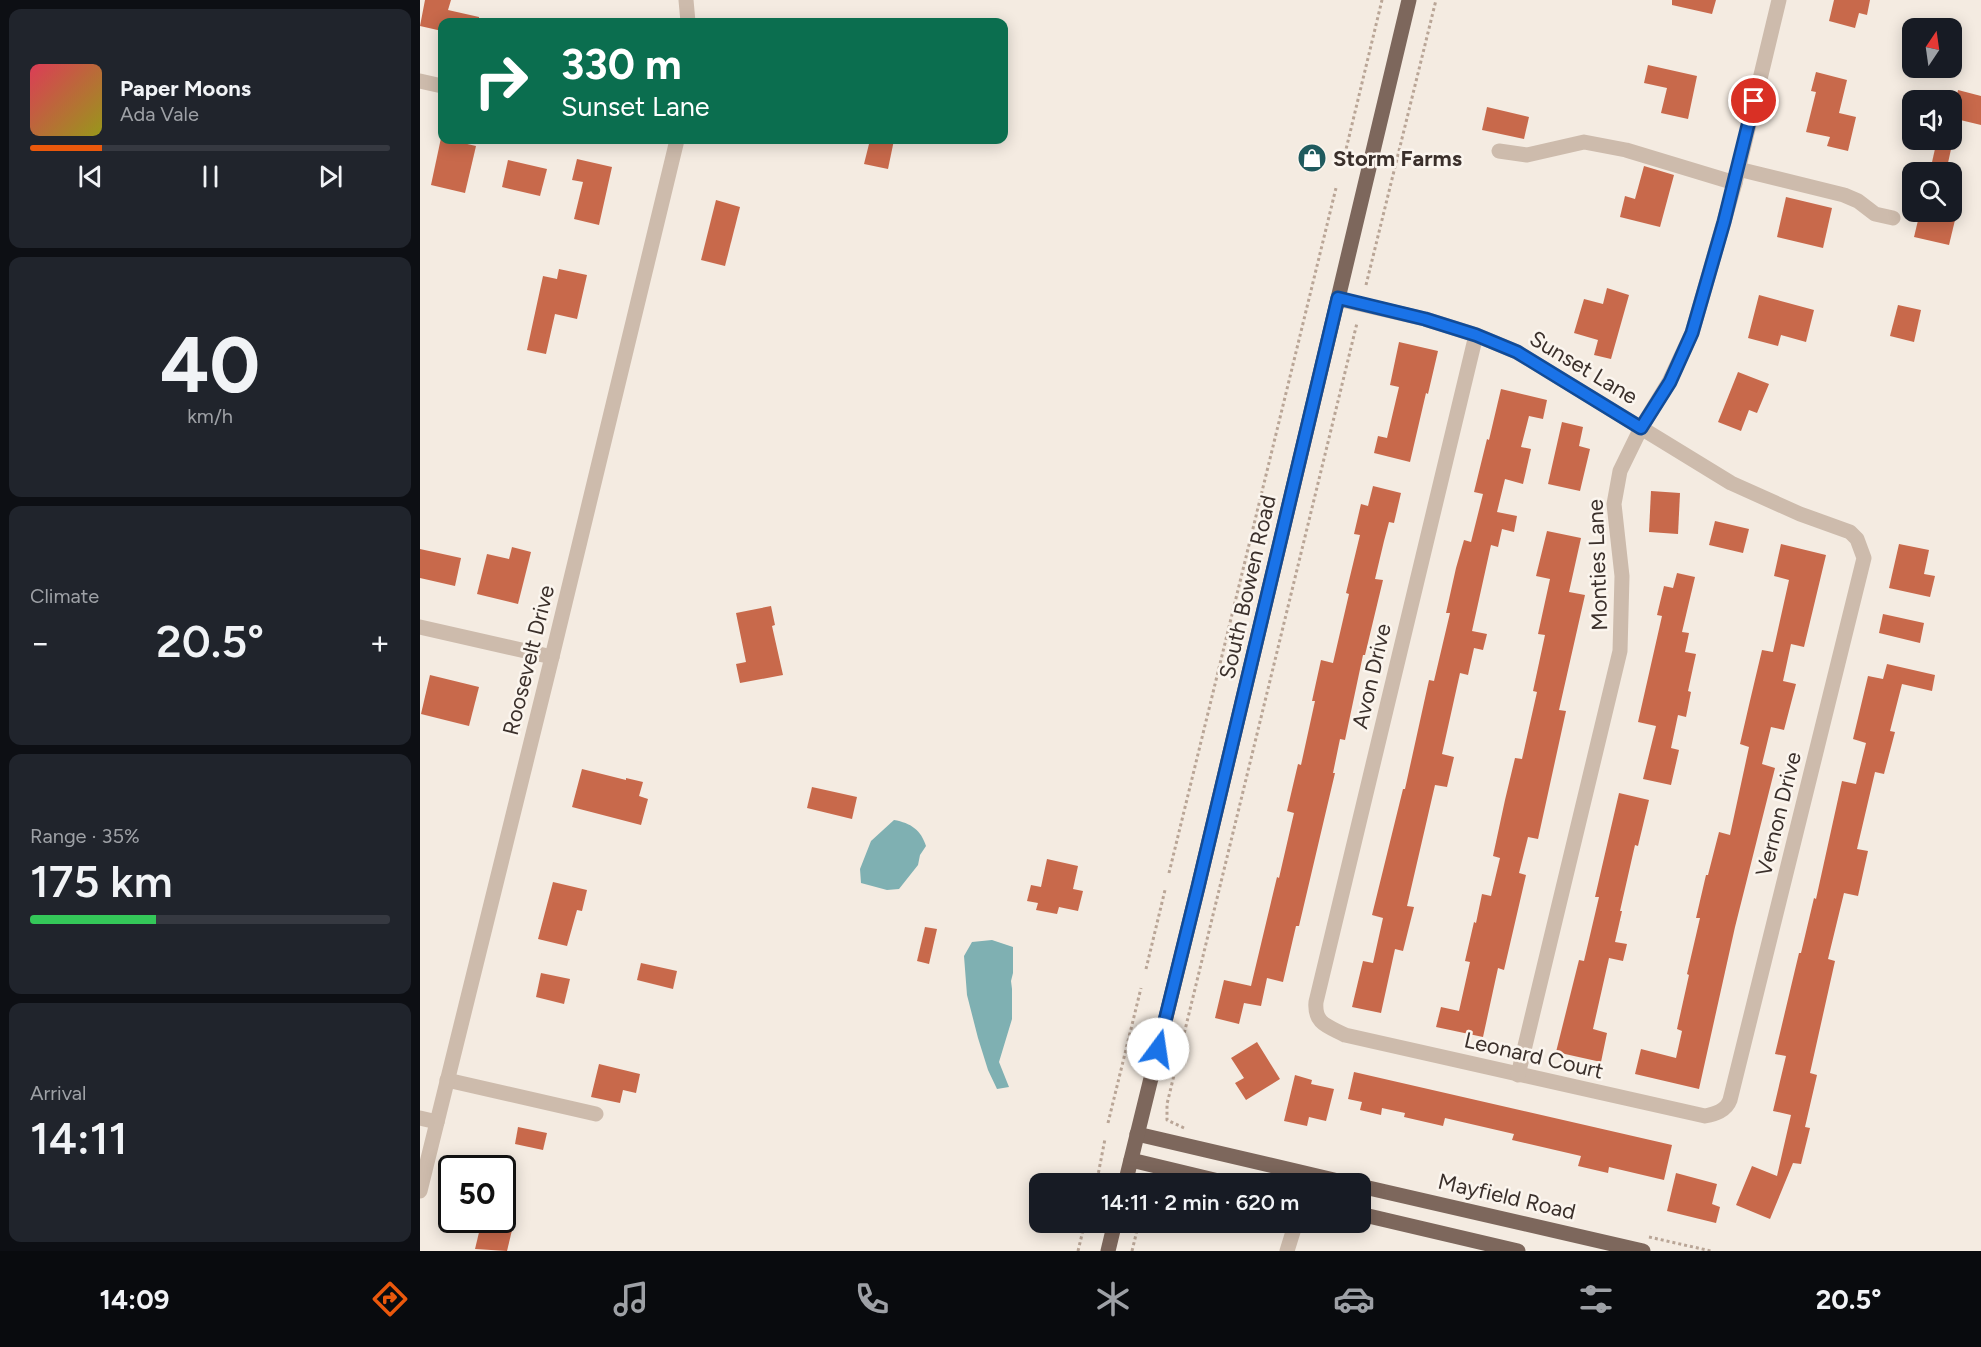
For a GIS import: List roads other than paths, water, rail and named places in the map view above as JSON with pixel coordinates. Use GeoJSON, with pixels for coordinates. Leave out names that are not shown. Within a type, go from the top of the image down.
{"type":"FeatureCollection","features":[{"type":"Feature","properties":{"kind":"main road","name":"South Bowen Road"},"geometry":{"type":"LineString","coordinates":[[1128,1173],[1409,0]]}},
{"type":"Feature","properties":{"kind":"main road"},"geometry":{"type":"LineString","coordinates":[[1137,1134],[1304,1173]]}},
{"type":"Feature","properties":{"kind":"main road"},"geometry":{"type":"LineString","coordinates":[[1131,1160],[1185,1173]]}},
{"type":"Feature","properties":{"kind":"main road","name":"Mayfield Road"},"geometry":{"type":"LineString","coordinates":[[1371,1189],[1643,1251]]}},
{"type":"Feature","properties":{"kind":"main road"},"geometry":{"type":"LineString","coordinates":[[1371,1217],[1518,1251]]}},
{"type":"Feature","properties":{"kind":"main road"},"geometry":{"type":"LineString","coordinates":[[1108,1251],[1112,1233]]}},
{"type":"Feature","properties":{"kind":"street"},"geometry":{"type":"LineString","coordinates":[[687,0],[688,18]]}},
{"type":"Feature","properties":{"kind":"street","name":"Monties Lane"},"geometry":{"type":"LineString","coordinates":[[1518,1075],[1620,651],[1622,576],[1614,504],[1620,471],[1641,428],[1670,382],[1692,333],[1736,176],[1779,0]]}},
{"type":"Feature","properties":{"kind":"street"},"geometry":{"type":"LineString","coordinates":[[420,81],[438,85]]}},
{"type":"Feature","properties":{"kind":"street"},"geometry":{"type":"LineString","coordinates":[[1499,152],[1527,155],[1584,142],[1736,176],[1844,195],[1858,201],[1875,214],[1893,218]]}},
{"type":"Feature","properties":{"kind":"street","name":"Roosevelt Drive"},"geometry":{"type":"LineString","coordinates":[[420,1191],[676,144]]}},
{"type":"Feature","properties":{"kind":"street","name":"Sunset Lane"},"geometry":{"type":"LineString","coordinates":[[1338,298],[1425,319],[1476,335],[1517,352],[1731,483],[1800,514],[1850,532],[1857,539]]}},
{"type":"Feature","properties":{"kind":"street","name":"Avon Drive"},"geometry":{"type":"LineString","coordinates":[[1324,1024],[1315,1012],[1316,1002],[1476,335]]}},
{"type":"Feature","properties":{"kind":"street","name":"Vernon Drive"},"geometry":{"type":"LineString","coordinates":[[1730,1100],[1864,558],[1857,539]]}},
{"type":"Feature","properties":{"kind":"street"},"geometry":{"type":"LineString","coordinates":[[420,627],[552,657]]}},
{"type":"Feature","properties":{"kind":"street","name":"Leonard Court"},"geometry":{"type":"LineString","coordinates":[[1324,1024],[1345,1035],[1705,1116],[1716,1114],[1728,1105],[1730,1100]]}},
{"type":"Feature","properties":{"kind":"street"},"geometry":{"type":"LineString","coordinates":[[447,1080],[596,1114]]}},
{"type":"Feature","properties":{"kind":"street"},"geometry":{"type":"LineString","coordinates":[[420,1118],[437,1122]]}},
{"type":"Feature","properties":{"kind":"street"},"geometry":{"type":"LineString","coordinates":[[1287,1251],[1293,1233]]}},
{"type":"Feature","properties":{"kind":"water"},"geometry":{"type":"Polygon","coordinates":[[[894,820],[914,828],[924,840],[926,846],[920,855],[918,865],[899,889],[887,890],[861,883],[860,869],[871,841],[894,820]]]}},
{"type":"Feature","properties":{"kind":"water"},"geometry":{"type":"Polygon","coordinates":[[[992,940],[1013,947],[1012,1019],[999,1062],[1009,1087],[997,1089],[988,1070],[967,995],[964,956],[972,942],[992,940]]]}},
{"type":"Feature","properties":{"kind":"place","name":"Storm Farms"},"geometry":{"type":"Point","coordinates":[1312,158]}}]}
